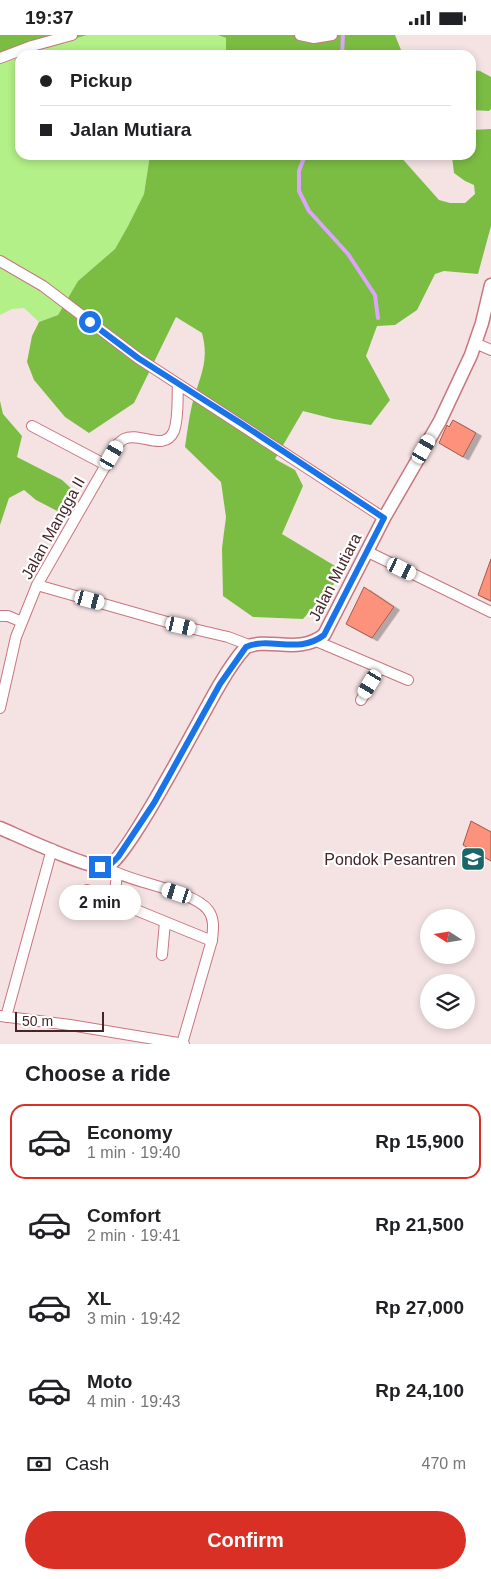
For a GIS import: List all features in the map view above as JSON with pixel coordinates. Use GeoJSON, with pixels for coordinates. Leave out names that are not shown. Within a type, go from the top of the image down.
{"type":"FeatureCollection","features":[{"type":"Feature","properties":{"kind":"street"},"geometry":{"type":"LineString","coordinates":[[21,50],[72,35]]}},
{"type":"Feature","properties":{"kind":"street"},"geometry":{"type":"LineString","coordinates":[[300,35],[314,38],[332,35]]}},
{"type":"Feature","properties":{"kind":"street"},"geometry":{"type":"LineString","coordinates":[[0,58],[15,52]]}},
{"type":"Feature","properties":{"kind":"street"},"geometry":{"type":"LineString","coordinates":[[0,261],[43,286],[138,358],[384,518]]}},
{"type":"Feature","properties":{"kind":"street","name":"Jalan Mutiara"},"geometry":{"type":"LineString","coordinates":[[249,645],[303,644],[316,641],[324,635],[366,551],[440,421],[475,343],[491,285]]}},
{"type":"Feature","properties":{"kind":"street"},"geometry":{"type":"LineString","coordinates":[[475,343],[491,350]]}},
{"type":"Feature","properties":{"kind":"street","name":"Jalan Mangga II"},"geometry":{"type":"LineString","coordinates":[[0,708],[16,637],[37,585],[118,444],[125,438],[133,437],[158,442],[168,440],[176,424],[178,384]]}},
{"type":"Feature","properties":{"kind":"street"},"geometry":{"type":"LineString","coordinates":[[32,426],[106,465]]}},
{"type":"Feature","properties":{"kind":"street"},"geometry":{"type":"LineString","coordinates":[[366,551],[491,612]]}},
{"type":"Feature","properties":{"kind":"street"},"geometry":{"type":"LineString","coordinates":[[37,585],[181,626],[228,637],[249,645],[241,653],[220,684],[154,803],[129,842],[118,857],[105,867]]}},
{"type":"Feature","properties":{"kind":"street"},"geometry":{"type":"LineString","coordinates":[[0,616],[8,616],[22,622]]}},
{"type":"Feature","properties":{"kind":"street"},"geometry":{"type":"LineString","coordinates":[[316,641],[408,680]]}},
{"type":"Feature","properties":{"kind":"street"},"geometry":{"type":"LineString","coordinates":[[360,700],[380,668]]}},
{"type":"Feature","properties":{"kind":"street"},"geometry":{"type":"LineString","coordinates":[[0,828],[52,849],[88,865],[105,867],[117,874],[194,899],[209,911],[214,925],[212,941],[183,1044],[3,1016],[52,849]]}},
{"type":"Feature","properties":{"kind":"street"},"geometry":{"type":"LineString","coordinates":[[114,901],[117,874]]}},
{"type":"Feature","properties":{"kind":"street"},"geometry":{"type":"LineString","coordinates":[[87,891],[212,941]]}},
{"type":"Feature","properties":{"kind":"street"},"geometry":{"type":"LineString","coordinates":[[162,955],[165,923]]}},
{"type":"Feature","properties":{"kind":"green space"},"geometry":{"type":"Polygon","coordinates":[[[0,35],[87,35],[37,50],[15,50],[15,57],[0,61],[0,35]]]}},
{"type":"Feature","properties":{"kind":"green space"},"geometry":{"type":"Polygon","coordinates":[[[87,35],[218,35],[226,38],[226,50],[37,50],[87,35]]]}},
{"type":"Feature","properties":{"kind":"green space"},"geometry":{"type":"Polygon","coordinates":[[[218,35],[395,35],[401,50],[226,50],[226,38],[218,35]]]}},
{"type":"Feature","properties":{"kind":"green space"},"geometry":{"type":"Polygon","coordinates":[[[15,56],[15,160],[149,160],[144,194],[115,249],[78,281],[58,315],[39,322],[24,308],[12,309],[0,315],[0,61],[15,56]]]}},
{"type":"Feature","properties":{"kind":"green space"},"geometry":{"type":"Polygon","coordinates":[[[476,71],[491,77],[491,109],[489,111],[476,110],[476,71]]]}},
{"type":"Feature","properties":{"kind":"green space"},"geometry":{"type":"Polygon","coordinates":[[[491,129],[491,226],[478,274],[444,271],[435,274],[417,310],[395,325],[377,326],[366,356],[390,400],[371,425],[334,419],[303,411],[275,459],[295,470],[303,486],[282,534],[335,566],[334,584],[303,619],[253,617],[223,596],[222,548],[226,517],[221,482],[185,447],[192,405],[203,370],[205,353],[202,333],[176,317],[134,403],[89,433],[65,417],[34,380],[27,362],[32,336],[39,322],[58,315],[78,281],[115,249],[144,194],[149,160],[403,160],[439,200],[450,203],[465,203],[475,194],[474,185],[454,173],[452,160],[476,160],[476,130],[491,129]]]}},
{"type":"Feature","properties":{"kind":"green space"},"geometry":{"type":"Polygon","coordinates":[[[0,401],[3,414],[22,436],[17,457],[62,480],[74,491],[61,513],[36,500],[24,490],[9,498],[0,525],[0,401]]]}},
{"type":"Feature","properties":{"kind":"building"},"geometry":{"type":"Polygon","coordinates":[[[453,420],[476,433],[463,457],[439,443],[447,425],[449,427],[453,420]]]}},
{"type":"Feature","properties":{"kind":"building"},"geometry":{"type":"Polygon","coordinates":[[[491,559],[491,601],[478,595],[491,559]]]}},
{"type":"Feature","properties":{"kind":"building"},"geometry":{"type":"Polygon","coordinates":[[[364,587],[394,607],[372,638],[346,624],[364,587]]]}},
{"type":"Feature","properties":{"kind":"building"},"geometry":{"type":"Polygon","coordinates":[[[471,821],[491,832],[491,861],[463,845],[471,821]]]}},
{"type":"Feature","properties":{"kind":"waterway"},"geometry":{"type":"LineString","coordinates":[[342,50],[343,35]]}},
{"type":"Feature","properties":{"kind":"waterway"},"geometry":{"type":"LineString","coordinates":[[303,160],[299,171],[299,191],[309,211],[348,254],[375,295],[378,318]]}},
{"type":"Feature","properties":{"kind":"place","name":"Pondok Pesantren"},"geometry":{"type":"Point","coordinates":[473,859]}},
{"type":"Feature","properties":{"kind":"route"},"geometry":{"type":"LineString","coordinates":[[90,322],[138,358],[384,518],[324,635],[316,641],[303,644],[257,644],[246,647],[220,684],[154,803],[118,857],[110,865],[100,867]]}}]}
